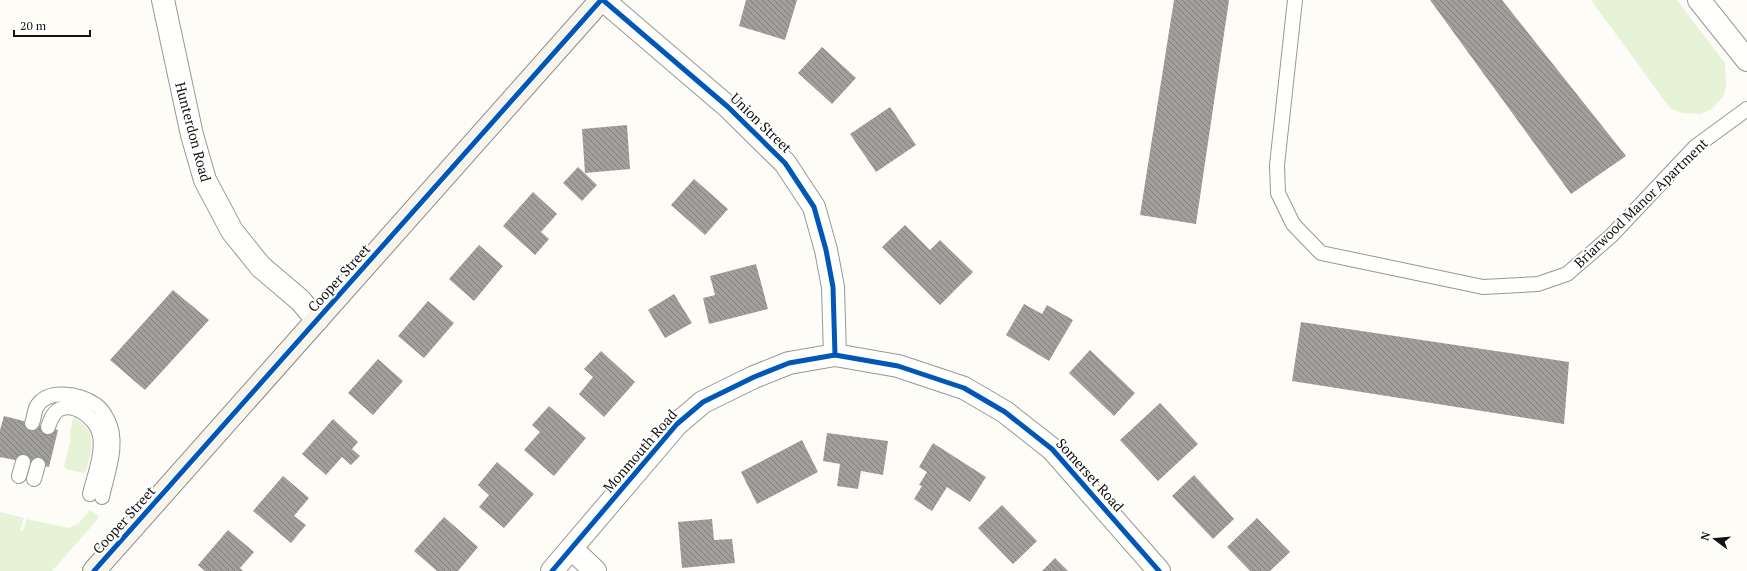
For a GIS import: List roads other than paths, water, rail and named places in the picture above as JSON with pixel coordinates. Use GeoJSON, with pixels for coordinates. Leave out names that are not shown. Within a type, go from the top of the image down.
{"type":"FeatureCollection","features":[{"type":"Feature","properties":{"kind":"main road","name":"Cooper Street"},"geometry":{"type":"LineString","coordinates":[[94,571],[602,0]]}},
{"type":"Feature","properties":{"kind":"street","name":"Hunterdon Road"},"geometry":{"type":"LineString","coordinates":[[163,0],[192,135],[205,180],[232,231],[256,261],[300,300],[317,320]]}},
{"type":"Feature","properties":{"kind":"street","name":"Union Street"},"geometry":{"type":"LineString","coordinates":[[602,0],[733,112],[785,163],[814,207],[826,250],[833,287],[835,355]]}},
{"type":"Feature","properties":{"kind":"street"},"geometry":{"type":"LineString","coordinates":[[1699,0],[1747,60]]}},
{"type":"Feature","properties":{"kind":"street","name":"Monmouth Road"},"geometry":{"type":"LineString","coordinates":[[552,571],[677,424],[703,402],[754,377],[789,363],[835,355]]}},
{"type":"Feature","properties":{"kind":"street","name":"Somerset Road"},"geometry":{"type":"LineString","coordinates":[[835,355],[898,366],[964,388],[1005,412],[1052,449],[1160,571]]}},
{"type":"Feature","properties":{"kind":"street"},"geometry":{"type":"LineString","coordinates":[[572,549],[594,571]]}},
{"type":"Feature","properties":{"kind":"lane","name":"Briarwood Manor Apartment"},"geometry":{"type":"LineString","coordinates":[[1295,0],[1277,165],[1278,193],[1293,224],[1320,253],[1483,287],[1538,284],[1567,274],[1611,236],[1695,147],[1747,109]]}},
{"type":"Feature","properties":{"kind":"lane"},"geometry":{"type":"LineString","coordinates":[[32,423],[36,407],[48,397],[65,394],[82,398],[97,406],[108,420],[112,450],[96,495],[101,446],[100,433],[94,423],[87,415],[80,411],[68,408],[60,409],[55,413],[51,418],[48,427]]}},
{"type":"Feature","properties":{"kind":"lane"},"geometry":{"type":"LineString","coordinates":[[19,476],[23,462]]}},
{"type":"Feature","properties":{"kind":"lane"},"geometry":{"type":"LineString","coordinates":[[34,480],[38,465]]}}]}
